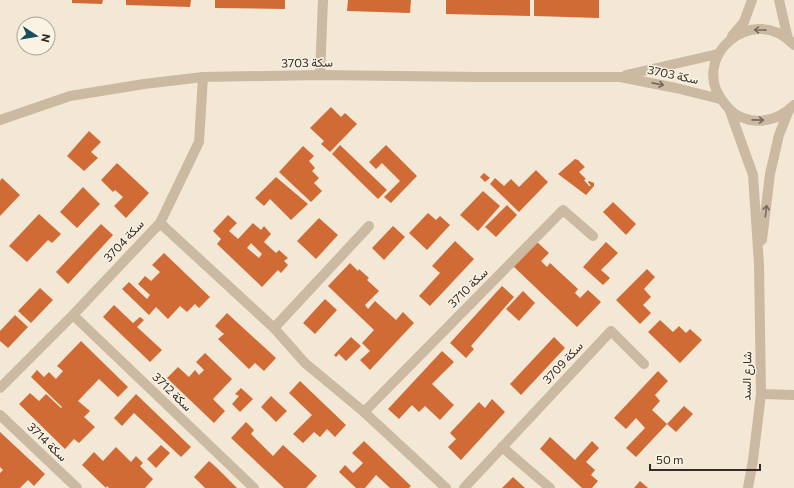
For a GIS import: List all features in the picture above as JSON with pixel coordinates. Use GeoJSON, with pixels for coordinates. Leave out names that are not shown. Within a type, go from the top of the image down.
{"type":"FeatureCollection","features":[{"type":"Feature","properties":{"kind":"street"},"geometry":{"type":"LineString","coordinates":[[320,75],[323,0]]}},
{"type":"Feature","properties":{"kind":"street"},"geometry":{"type":"LineString","coordinates":[[752,0],[744,22],[718,54],[714,69],[714,85],[720,99],[730,111],[743,118],[758,121],[773,119],[791,107]]}},
{"type":"Feature","properties":{"kind":"street"},"geometry":{"type":"LineString","coordinates":[[779,0],[791,42]]}},
{"type":"Feature","properties":{"kind":"street"},"geometry":{"type":"LineString","coordinates":[[727,42],[738,34],[750,30],[764,29],[777,32],[791,42]]}},
{"type":"Feature","properties":{"kind":"street","name":"سكة 3703"},"geometry":{"type":"LineString","coordinates":[[620,77],[718,54]]}},
{"type":"Feature","properties":{"kind":"street","name":"سكة 3703"},"geometry":{"type":"LineString","coordinates":[[0,120],[70,96],[144,84],[203,77],[320,75],[620,77],[676,88],[720,99]]}},
{"type":"Feature","properties":{"kind":"street","name":"سكة 3704"},"geometry":{"type":"LineString","coordinates":[[0,388],[73,316],[160,223],[199,142],[203,77]]}},
{"type":"Feature","properties":{"kind":"street","name":"شارع السد"},"geometry":{"type":"LineString","coordinates":[[759,264],[770,174],[779,135],[791,107]]}},
{"type":"Feature","properties":{"kind":"street","name":"شارع السد"},"geometry":{"type":"LineString","coordinates":[[730,111],[753,175],[759,264],[761,394],[748,488]]}},
{"type":"Feature","properties":{"kind":"street","name":"سكة 3710"},"geometry":{"type":"LineString","coordinates":[[364,412],[563,210],[593,236]]}},
{"type":"Feature","properties":{"kind":"street"},"geometry":{"type":"LineString","coordinates":[[160,223],[274,328],[305,363],[364,412],[446,488]]}},
{"type":"Feature","properties":{"kind":"street"},"geometry":{"type":"LineString","coordinates":[[274,328],[369,226]]}},
{"type":"Feature","properties":{"kind":"street","name":"سكة 3712"},"geometry":{"type":"LineString","coordinates":[[73,316],[254,488]]}},
{"type":"Feature","properties":{"kind":"street","name":"سكة 3709"},"geometry":{"type":"LineString","coordinates":[[464,488],[611,331],[644,364]]}},
{"type":"Feature","properties":{"kind":"street"},"geometry":{"type":"LineString","coordinates":[[761,394],[794,395]]}},
{"type":"Feature","properties":{"kind":"street","name":"سكة 3714"},"geometry":{"type":"LineString","coordinates":[[0,415],[77,488]]}},
{"type":"Feature","properties":{"kind":"street"},"geometry":{"type":"LineString","coordinates":[[502,447],[550,488]]}},
{"type":"Feature","properties":{"kind":"building"},"geometry":{"type":"Polygon","coordinates":[[[72,0],[103,0],[102,4],[72,3],[72,0]]]}},
{"type":"Feature","properties":{"kind":"building"},"geometry":{"type":"Polygon","coordinates":[[[126,0],[191,0],[190,7],[126,5],[126,0]]]}},
{"type":"Feature","properties":{"kind":"building"},"geometry":{"type":"Polygon","coordinates":[[[215,0],[285,0],[285,9],[215,8],[215,0]]]}},
{"type":"Feature","properties":{"kind":"building"},"geometry":{"type":"Polygon","coordinates":[[[348,0],[411,0],[410,13],[347,11],[348,0]]]}},
{"type":"Feature","properties":{"kind":"building"},"geometry":{"type":"Polygon","coordinates":[[[446,0],[530,0],[530,16],[446,14],[446,0]]]}},
{"type":"Feature","properties":{"kind":"building"},"geometry":{"type":"Polygon","coordinates":[[[534,0],[599,0],[599,18],[534,16],[534,0]]]}},
{"type":"Feature","properties":{"kind":"building"},"geometry":{"type":"Polygon","coordinates":[[[331,107],[341,117],[345,113],[357,124],[330,152],[321,144],[324,141],[310,128],[331,107]]]}},
{"type":"Feature","properties":{"kind":"building"},"geometry":{"type":"Polygon","coordinates":[[[89,131],[101,142],[91,152],[98,158],[84,171],[67,156],[89,131]]]}},
{"type":"Feature","properties":{"kind":"building"},"geometry":{"type":"Polygon","coordinates":[[[340,145],[387,190],[378,199],[332,154],[340,145]]]}},
{"type":"Feature","properties":{"kind":"building"},"geometry":{"type":"Polygon","coordinates":[[[386,145],[417,176],[391,203],[384,197],[400,181],[382,163],[376,169],[369,162],[386,145]]]}},
{"type":"Feature","properties":{"kind":"building"},"geometry":{"type":"Polygon","coordinates":[[[303,146],[314,156],[309,161],[315,168],[312,171],[319,178],[314,183],[322,191],[311,202],[279,172],[303,146]]]}},
{"type":"Feature","properties":{"kind":"building"},"geometry":{"type":"Polygon","coordinates":[[[575,159],[585,167],[579,172],[586,179],[584,180],[589,186],[591,186],[588,182],[589,181],[594,183],[594,186],[586,195],[558,174],[575,159]]]}},
{"type":"Feature","properties":{"kind":"building"},"geometry":{"type":"Polygon","coordinates":[[[117,163],[149,193],[126,218],[114,206],[123,197],[115,190],[113,192],[101,180],[117,163]]]}},
{"type":"Feature","properties":{"kind":"building"},"geometry":{"type":"Polygon","coordinates":[[[536,170],[548,182],[519,212],[490,184],[495,178],[504,186],[511,179],[519,187],[536,170]]]}},
{"type":"Feature","properties":{"kind":"building"},"geometry":{"type":"Polygon","coordinates":[[[484,173],[490,178],[485,182],[480,177],[484,173]]]}},
{"type":"Feature","properties":{"kind":"building"},"geometry":{"type":"Polygon","coordinates":[[[276,177],[308,204],[291,220],[270,199],[264,206],[255,198],[276,177]]]}},
{"type":"Feature","properties":{"kind":"building"},"geometry":{"type":"Polygon","coordinates":[[[2,178],[20,195],[0,216],[0,181],[2,178]]]}},
{"type":"Feature","properties":{"kind":"building"},"geometry":{"type":"Polygon","coordinates":[[[83,187],[100,204],[77,228],[60,212],[83,187]]]}},
{"type":"Feature","properties":{"kind":"building"},"geometry":{"type":"Polygon","coordinates":[[[483,191],[500,206],[478,231],[460,215],[483,191]]]}},
{"type":"Feature","properties":{"kind":"building"},"geometry":{"type":"Polygon","coordinates":[[[613,202],[636,224],[626,235],[603,212],[613,202]]]}},
{"type":"Feature","properties":{"kind":"building"},"geometry":{"type":"Polygon","coordinates":[[[507,205],[517,215],[496,237],[485,227],[507,205]]]}},
{"type":"Feature","properties":{"kind":"building"},"geometry":{"type":"Polygon","coordinates":[[[428,213],[436,220],[440,216],[450,225],[427,250],[409,233],[428,213]]]}},
{"type":"Feature","properties":{"kind":"building"},"geometry":{"type":"Polygon","coordinates":[[[39,214],[61,234],[52,243],[48,240],[27,262],[9,246],[39,214]]]}},
{"type":"Feature","properties":{"kind":"building"},"geometry":{"type":"Polygon","coordinates":[[[228,215],[237,223],[229,231],[238,239],[253,223],[261,230],[264,226],[271,234],[264,242],[276,253],[279,250],[288,258],[284,261],[288,265],[281,273],[278,270],[262,287],[217,244],[221,239],[213,231],[228,215]],[[251,243],[247,248],[259,258],[262,254],[251,243]]]}},
{"type":"Feature","properties":{"kind":"building"},"geometry":{"type":"Polygon","coordinates":[[[319,218],[338,235],[316,259],[297,241],[319,218]]]}},
{"type":"Feature","properties":{"kind":"building"},"geometry":{"type":"Polygon","coordinates":[[[101,224],[113,235],[68,284],[56,272],[101,224]]]}},
{"type":"Feature","properties":{"kind":"building"},"geometry":{"type":"Polygon","coordinates":[[[393,226],[405,237],[384,260],[372,248],[393,226]]]}},
{"type":"Feature","properties":{"kind":"building"},"geometry":{"type":"Polygon","coordinates":[[[455,241],[474,259],[430,306],[419,296],[440,273],[432,266],[455,241]]]}},
{"type":"Feature","properties":{"kind":"building"},"geometry":{"type":"Polygon","coordinates":[[[536,241],[549,253],[541,261],[547,267],[550,263],[578,289],[575,293],[580,298],[588,290],[601,302],[577,327],[513,266],[536,241]]]}},
{"type":"Feature","properties":{"kind":"building"},"geometry":{"type":"Polygon","coordinates":[[[606,242],[618,253],[601,270],[610,278],[603,285],[583,267],[606,242]]]}},
{"type":"Feature","properties":{"kind":"building"},"geometry":{"type":"Polygon","coordinates":[[[164,253],[210,297],[199,308],[195,304],[187,312],[180,306],[168,319],[156,307],[149,315],[122,289],[129,282],[147,299],[150,295],[138,284],[145,276],[151,281],[160,272],[152,265],[164,253]]]}},
{"type":"Feature","properties":{"kind":"building"},"geometry":{"type":"Polygon","coordinates":[[[350,263],[358,271],[359,269],[369,278],[367,280],[379,291],[365,305],[368,309],[375,301],[396,320],[403,312],[414,323],[370,370],[360,360],[370,351],[362,343],[374,330],[328,286],[350,263]]]}},
{"type":"Feature","properties":{"kind":"building"},"geometry":{"type":"Polygon","coordinates":[[[647,269],[655,277],[644,289],[651,297],[643,305],[651,313],[640,324],[616,300],[647,269]]]}},
{"type":"Feature","properties":{"kind":"building"},"geometry":{"type":"Polygon","coordinates":[[[502,286],[514,297],[471,346],[474,349],[466,358],[450,343],[502,286]]]}},
{"type":"Feature","properties":{"kind":"building"},"geometry":{"type":"Polygon","coordinates":[[[40,288],[53,300],[31,323],[18,311],[40,288]]]}},
{"type":"Feature","properties":{"kind":"building"},"geometry":{"type":"Polygon","coordinates":[[[523,291],[535,303],[519,321],[506,309],[523,291]]]}},
{"type":"Feature","properties":{"kind":"building"},"geometry":{"type":"Polygon","coordinates":[[[325,299],[337,310],[315,334],[303,323],[325,299]]]}},
{"type":"Feature","properties":{"kind":"building"},"geometry":{"type":"Polygon","coordinates":[[[114,305],[133,323],[140,317],[144,320],[137,327],[162,350],[150,362],[103,317],[114,305]]]}},
{"type":"Feature","properties":{"kind":"building"},"geometry":{"type":"Polygon","coordinates":[[[227,313],[276,358],[264,371],[255,363],[249,369],[218,339],[224,334],[215,326],[227,313]]]}},
{"type":"Feature","properties":{"kind":"building"},"geometry":{"type":"Polygon","coordinates":[[[15,315],[28,327],[8,348],[0,341],[0,331],[15,315]]]}},
{"type":"Feature","properties":{"kind":"building"},"geometry":{"type":"Polygon","coordinates":[[[660,320],[673,332],[679,326],[686,333],[690,329],[702,340],[680,363],[648,332],[660,320]]]}},
{"type":"Feature","properties":{"kind":"building"},"geometry":{"type":"Polygon","coordinates":[[[351,337],[361,346],[346,361],[339,354],[336,357],[334,355],[351,337]]]}},
{"type":"Feature","properties":{"kind":"building"},"geometry":{"type":"Polygon","coordinates":[[[554,337],[565,348],[521,395],[510,384],[554,337]]]}},
{"type":"Feature","properties":{"kind":"building"},"geometry":{"type":"Polygon","coordinates":[[[81,341],[128,387],[118,397],[99,379],[78,401],[90,411],[84,417],[95,427],[79,443],[74,439],[65,449],[19,404],[30,393],[39,401],[46,394],[61,408],[62,407],[31,377],[37,370],[44,377],[49,372],[56,379],[63,371],[57,366],[81,341]]]}},
{"type":"Feature","properties":{"kind":"building"},"geometry":{"type":"Polygon","coordinates":[[[442,351],[454,362],[432,384],[454,405],[440,420],[425,406],[419,412],[412,405],[399,419],[388,409],[442,351]]]}},
{"type":"Feature","properties":{"kind":"building"},"geometry":{"type":"Polygon","coordinates":[[[205,353],[232,379],[213,399],[225,411],[214,423],[167,378],[178,367],[189,377],[195,370],[199,375],[204,370],[196,362],[205,353]]]}},
{"type":"Feature","properties":{"kind":"building"},"geometry":{"type":"Polygon","coordinates":[[[658,371],[668,381],[655,395],[660,401],[652,410],[667,424],[636,457],[626,448],[645,428],[636,418],[626,429],[614,418],[658,371]]]}},
{"type":"Feature","properties":{"kind":"building"},"geometry":{"type":"Polygon","coordinates":[[[300,381],[346,425],[335,437],[327,429],[320,437],[314,432],[303,443],[293,434],[312,415],[289,393],[300,381]]]}},
{"type":"Feature","properties":{"kind":"building"},"geometry":{"type":"Polygon","coordinates":[[[241,388],[253,399],[240,412],[232,404],[239,396],[235,394],[241,388]]]}},
{"type":"Feature","properties":{"kind":"building"},"geometry":{"type":"Polygon","coordinates":[[[136,394],[191,447],[181,457],[134,413],[122,426],[114,418],[136,394]]]}},
{"type":"Feature","properties":{"kind":"building"},"geometry":{"type":"Polygon","coordinates":[[[271,396],[287,411],[276,422],[261,407],[271,396]]]}},
{"type":"Feature","properties":{"kind":"building"},"geometry":{"type":"Polygon","coordinates":[[[492,399],[505,412],[461,460],[448,447],[456,439],[450,433],[479,402],[485,408],[492,399]]]}},
{"type":"Feature","properties":{"kind":"building"},"geometry":{"type":"Polygon","coordinates":[[[684,406],[693,414],[676,432],[667,424],[684,406]]]}},
{"type":"Feature","properties":{"kind":"building"},"geometry":{"type":"Polygon","coordinates":[[[246,422],[254,430],[251,434],[273,456],[283,445],[317,476],[306,488],[284,488],[231,438],[246,422]]]}},
{"type":"Feature","properties":{"kind":"building"},"geometry":{"type":"Polygon","coordinates":[[[0,432],[45,474],[34,486],[28,480],[20,488],[0,488],[0,473],[3,470],[0,467],[0,432]]]}},
{"type":"Feature","properties":{"kind":"building"},"geometry":{"type":"Polygon","coordinates":[[[550,437],[575,460],[592,441],[599,448],[586,462],[595,470],[591,475],[598,481],[592,488],[582,488],[540,449],[550,437]]]}},
{"type":"Feature","properties":{"kind":"building"},"geometry":{"type":"Polygon","coordinates":[[[364,441],[411,486],[409,488],[390,488],[376,475],[365,488],[356,488],[339,472],[345,465],[353,473],[363,463],[352,453],[364,441]]]}},
{"type":"Feature","properties":{"kind":"building"},"geometry":{"type":"Polygon","coordinates":[[[161,445],[170,453],[156,468],[147,459],[161,445]]]}},
{"type":"Feature","properties":{"kind":"building"},"geometry":{"type":"Polygon","coordinates":[[[116,447],[131,462],[136,456],[143,463],[140,466],[153,479],[145,488],[109,488],[107,486],[106,488],[82,465],[94,452],[103,461],[116,447]]]}},
{"type":"Feature","properties":{"kind":"building"},"geometry":{"type":"Polygon","coordinates":[[[209,461],[237,488],[205,488],[194,477],[209,461]]]}},
{"type":"Feature","properties":{"kind":"building"},"geometry":{"type":"Polygon","coordinates":[[[513,477],[525,488],[502,488],[513,477]]]}},
{"type":"Feature","properties":{"kind":"building"},"geometry":{"type":"Polygon","coordinates":[[[640,481],[648,488],[634,488],[640,481]]]}}]}
